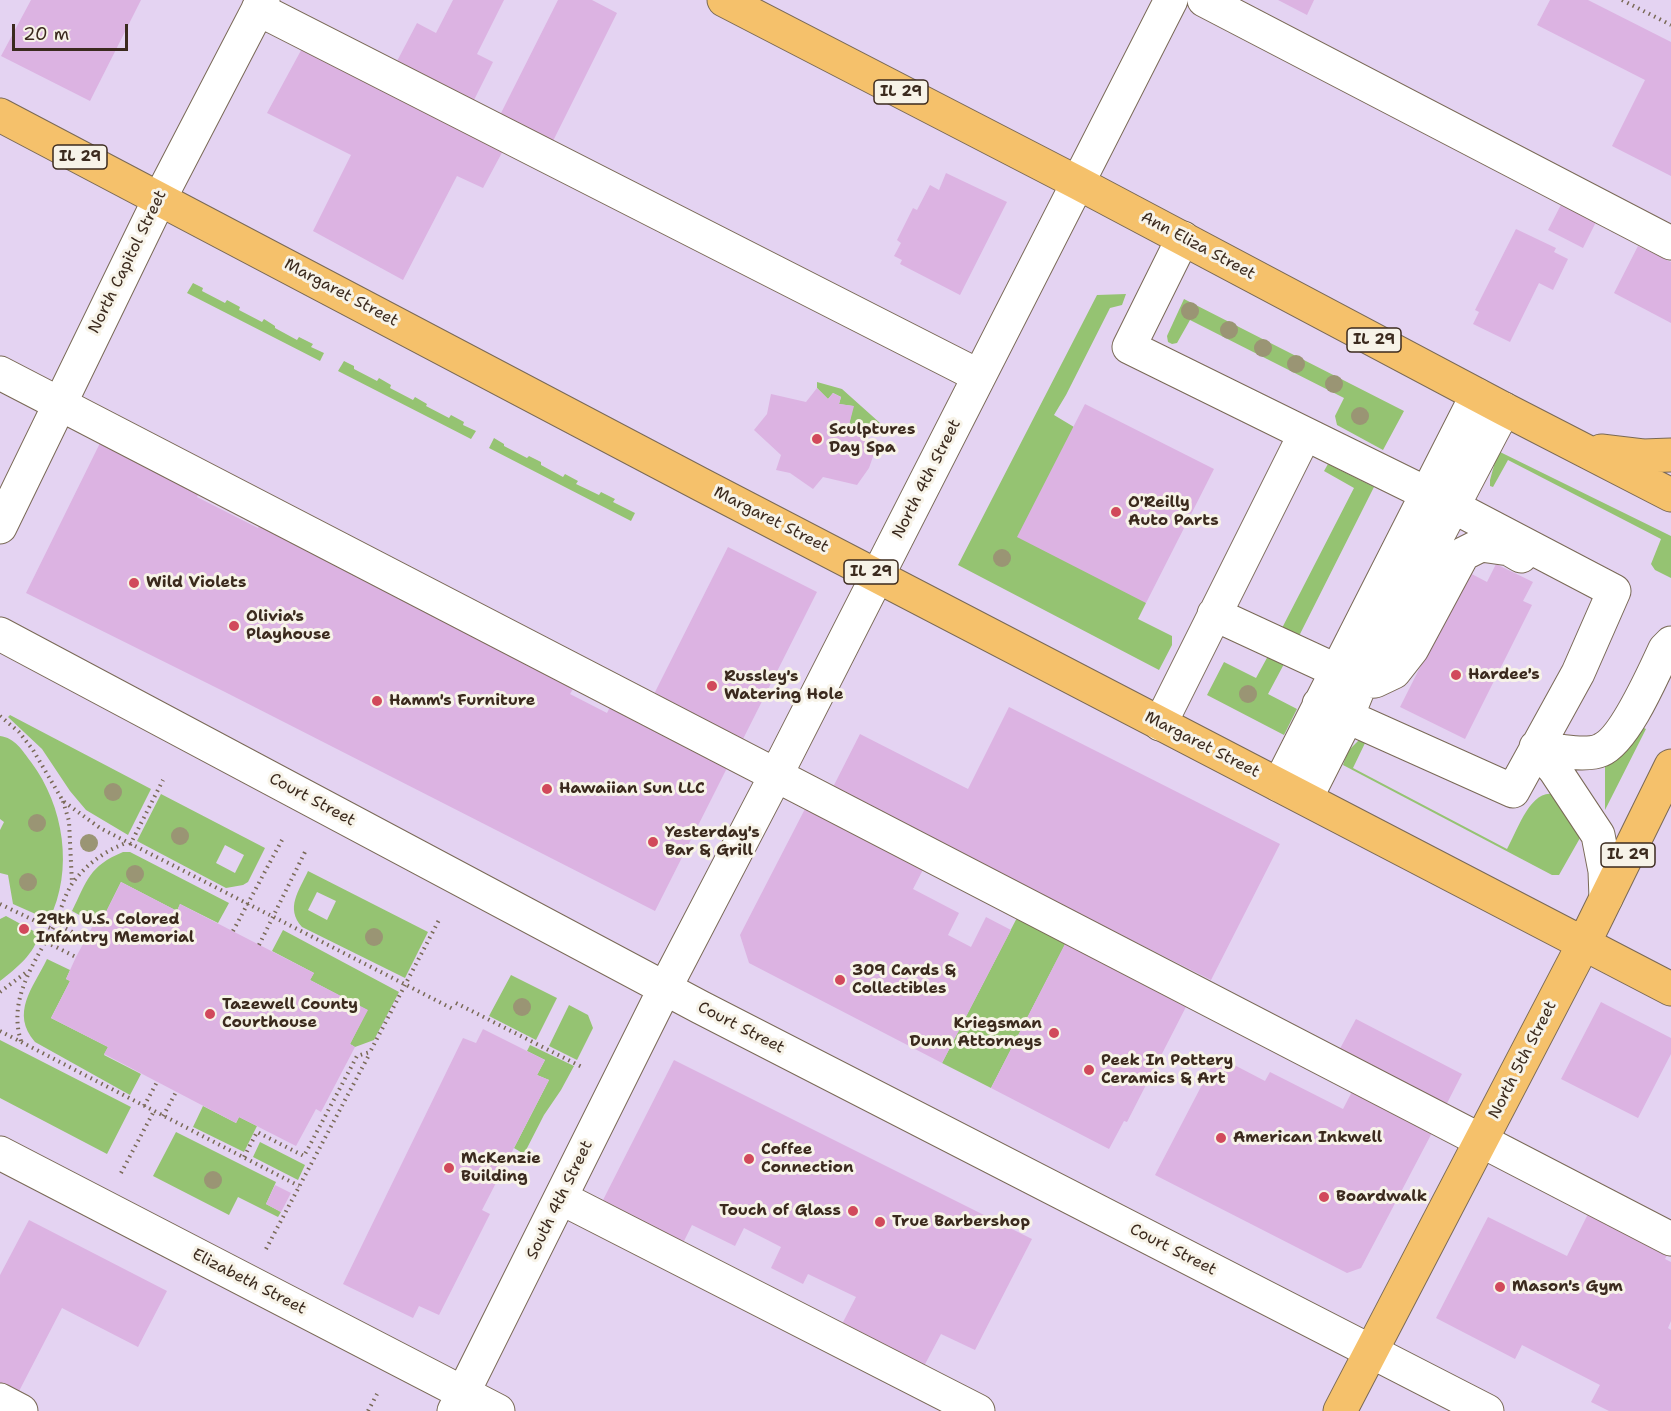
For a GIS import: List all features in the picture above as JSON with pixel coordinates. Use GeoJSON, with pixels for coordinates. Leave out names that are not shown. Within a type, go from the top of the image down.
{"type":"FeatureCollection","features":[{"type":"Feature","properties":{"kind":"main road","name":"Ann Eliza Street"},"geometry":{"type":"LineString","coordinates":[[724,0],[1184,238],[1490,402],[1671,495]]}},
{"type":"Feature","properties":{"kind":"main road","name":"Margaret Street"},"geometry":{"type":"LineString","coordinates":[[0,115],[1160,724],[1671,989]]}},
{"type":"Feature","properties":{"kind":"main road"},"geometry":{"type":"LineString","coordinates":[[1585,450],[1643,456],[1671,455]]}},
{"type":"Feature","properties":{"kind":"main road","name":"North 5th Street"},"geometry":{"type":"LineString","coordinates":[[1340,1411],[1584,943],[1671,766]]}},
{"type":"Feature","properties":{"kind":"street","name":"North 4th Street"},"geometry":{"type":"LineString","coordinates":[[665,988],[1171,0]]}},
{"type":"Feature","properties":{"kind":"street"},"geometry":{"type":"LineString","coordinates":[[1204,0],[1671,243]]}},
{"type":"Feature","properties":{"kind":"street"},"geometry":{"type":"LineString","coordinates":[[260,5],[979,376]]}},
{"type":"Feature","properties":{"kind":"street","name":"North Capitol Street"},"geometry":{"type":"LineString","coordinates":[[0,527],[160,198],[260,5]]}},
{"type":"Feature","properties":{"kind":"street"},"geometry":{"type":"LineString","coordinates":[[1184,238],[1129,347],[1439,500],[1614,591],[1578,673],[1513,791],[1333,711]]}},
{"type":"Feature","properties":{"kind":"street"},"geometry":{"type":"LineString","coordinates":[[0,373],[1671,1239]]}},
{"type":"Feature","properties":{"kind":"street"},"geometry":{"type":"LineString","coordinates":[[1293,792],[1349,677],[1490,402]]}},
{"type":"Feature","properties":{"kind":"street"},"geometry":{"type":"LineString","coordinates":[[1160,724],[1305,434]]}},
{"type":"Feature","properties":{"kind":"street"},"geometry":{"type":"LineString","coordinates":[[1214,614],[1349,677],[1375,681],[1394,672],[1412,650],[1463,554],[1481,545],[1509,549],[1567,584],[1583,598],[1587,626],[1578,673]]}},
{"type":"Feature","properties":{"kind":"street","name":"Court Street"},"geometry":{"type":"LineString","coordinates":[[0,634],[665,988],[1487,1411]]}},
{"type":"Feature","properties":{"kind":"street"},"geometry":{"type":"LineString","coordinates":[[1536,747],[1573,753],[1600,751],[1617,738],[1671,643]]}},
{"type":"Feature","properties":{"kind":"street"},"geometry":{"type":"LineString","coordinates":[[1536,747],[1555,770],[1598,835],[1605,871],[1606,898]]}},
{"type":"Feature","properties":{"kind":"street","name":"South 4th Street"},"geometry":{"type":"LineString","coordinates":[[459,1402],[665,988]]}},
{"type":"Feature","properties":{"kind":"street","name":"Elizabeth Street"},"geometry":{"type":"LineString","coordinates":[[0,1153],[459,1402],[498,1411]]}},
{"type":"Feature","properties":{"kind":"street"},"geometry":{"type":"LineString","coordinates":[[561,1198],[978,1411]]}},
{"type":"Feature","properties":{"kind":"street"},"geometry":{"type":"LineString","coordinates":[[0,1400],[21,1411]]}},
{"type":"Feature","properties":{"kind":"path"},"geometry":{"type":"LineString","coordinates":[[1622,0],[1671,25]]}},
{"type":"Feature","properties":{"kind":"path"},"geometry":{"type":"LineString","coordinates":[[0,716],[19,732],[33,750],[63,801],[69,821],[72,883]]}},
{"type":"Feature","properties":{"kind":"path"},"geometry":{"type":"LineString","coordinates":[[21,1042],[17,1019],[18,1005],[29,970],[46,942],[72,883],[108,850],[128,844],[163,780]]}},
{"type":"Feature","properties":{"kind":"path"},"geometry":{"type":"LineString","coordinates":[[63,801],[100,828],[128,844],[453,1009]]}},
{"type":"Feature","properties":{"kind":"path"},"geometry":{"type":"LineString","coordinates":[[233,931],[282,840]]}},
{"type":"Feature","properties":{"kind":"path"},"geometry":{"type":"LineString","coordinates":[[260,945],[305,852]]}},
{"type":"Feature","properties":{"kind":"path"},"geometry":{"type":"LineString","coordinates":[[0,904],[52,929]]}},
{"type":"Feature","properties":{"kind":"path"},"geometry":{"type":"LineString","coordinates":[[266,1249],[439,920]]}},
{"type":"Feature","properties":{"kind":"path"},"geometry":{"type":"LineString","coordinates":[[55,923],[86,939]]}},
{"type":"Feature","properties":{"kind":"path"},"geometry":{"type":"LineString","coordinates":[[46,942],[76,957]]}},
{"type":"Feature","properties":{"kind":"path"},"geometry":{"type":"LineString","coordinates":[[0,992],[29,970]]}},
{"type":"Feature","properties":{"kind":"path"},"geometry":{"type":"LineString","coordinates":[[456,1003],[582,1067]]}},
{"type":"Feature","properties":{"kind":"path"},"geometry":{"type":"LineString","coordinates":[[0,1031],[299,1186]]}},
{"type":"Feature","properties":{"kind":"path"},"geometry":{"type":"LineString","coordinates":[[244,1157],[258,1132],[304,1156],[341,1081],[357,1056],[370,1052]]}},
{"type":"Feature","properties":{"kind":"path"},"geometry":{"type":"LineString","coordinates":[[144,1106],[157,1082]]}},
{"type":"Feature","properties":{"kind":"path"},"geometry":{"type":"LineString","coordinates":[[164,1116],[176,1092]]}},
{"type":"Feature","properties":{"kind":"path"},"geometry":{"type":"LineString","coordinates":[[121,1173],[154,1111]]}},
{"type":"Feature","properties":{"kind":"path"},"geometry":{"type":"LineString","coordinates":[[368,1411],[377,1394]]}},
{"type":"Feature","properties":{"kind":"shaded area"},"geometry":{"type":"Polygon","coordinates":[[[0,0],[1671,0],[1671,1411],[0,1411],[0,0]]]}},
{"type":"Feature","properties":{"kind":"green space"},"geometry":{"type":"Polygon","coordinates":[[[193,283],[203,288],[202,291],[225,303],[227,300],[240,307],[239,310],[262,322],[264,319],[297,340],[299,337],[313,344],[311,347],[324,353],[320,361],[187,293],[193,283]]]}},
{"type":"Feature","properties":{"kind":"green space"},"geometry":{"type":"Polygon","coordinates":[[[1126,294],[1122,305],[1110,308],[1054,415],[1074,427],[1146,603],[1138,619],[1172,636],[1172,645],[1159,670],[958,565],[1097,295],[1126,294]]]}},
{"type":"Feature","properties":{"kind":"green space"},"geometry":{"type":"Polygon","coordinates":[[[1184,299],[1404,411],[1383,450],[1337,425],[1335,416],[1344,398],[1190,320],[1177,343],[1168,342],[1167,336],[1184,299]]]}},
{"type":"Feature","properties":{"kind":"green space"},"geometry":{"type":"Polygon","coordinates":[[[344,361],[377,381],[379,378],[391,385],[390,388],[413,400],[415,397],[427,404],[426,406],[449,418],[451,415],[464,422],[463,425],[476,431],[471,439],[338,371],[344,361]]]}},
{"type":"Feature","properties":{"kind":"green space"},"geometry":{"type":"Polygon","coordinates":[[[817,382],[842,389],[880,423],[866,439],[849,425],[853,406],[839,404],[841,397],[833,393],[828,399],[817,388],[817,382]]]}},
{"type":"Feature","properties":{"kind":"green space"},"geometry":{"type":"Polygon","coordinates":[[[494,438],[527,458],[529,456],[541,462],[541,465],[563,477],[565,474],[578,481],[576,484],[599,495],[601,492],[615,499],[613,502],[635,513],[631,521],[489,448],[494,438]]]}},
{"type":"Feature","properties":{"kind":"green space"},"geometry":{"type":"Polygon","coordinates":[[[1498,451],[1671,536],[1671,578],[1655,570],[1651,564],[1661,539],[1508,460],[1493,487],[1490,486],[1498,451]]]}},
{"type":"Feature","properties":{"kind":"green space"},"geometry":{"type":"Polygon","coordinates":[[[1328,464],[1374,487],[1298,638],[1281,630],[1354,488],[1324,471],[1328,464]]]}},
{"type":"Feature","properties":{"kind":"green space"},"geometry":{"type":"Polygon","coordinates":[[[1268,656],[1284,664],[1268,694],[1297,709],[1284,735],[1207,695],[1224,662],[1256,678],[1268,656]]]}},
{"type":"Feature","properties":{"kind":"green space"},"geometry":{"type":"Polygon","coordinates":[[[10,715],[151,789],[128,835],[86,810],[70,791],[42,749],[8,717],[10,715]]]}},
{"type":"Feature","properties":{"kind":"green space"},"geometry":{"type":"Polygon","coordinates":[[[1638,725],[1646,729],[1605,810],[1605,763],[1638,725]]]}},
{"type":"Feature","properties":{"kind":"green space"},"geometry":{"type":"Polygon","coordinates":[[[0,736],[14,742],[31,762],[42,779],[58,818],[63,860],[57,901],[49,920],[13,904],[8,875],[0,873],[0,830],[4,822],[0,819],[0,736]]]}},
{"type":"Feature","properties":{"kind":"green space"},"geometry":{"type":"Polygon","coordinates":[[[1361,738],[1366,741],[1353,768],[1507,849],[1532,804],[1539,797],[1547,794],[1556,795],[1580,838],[1559,875],[1552,875],[1343,765],[1348,751],[1361,738]]]}},
{"type":"Feature","properties":{"kind":"green space"},"geometry":{"type":"Polygon","coordinates":[[[161,794],[265,848],[248,882],[226,888],[137,841],[161,794]],[[225,845],[216,863],[235,873],[244,855],[225,845]]]}},
{"type":"Feature","properties":{"kind":"green space"},"geometry":{"type":"Polygon","coordinates":[[[123,852],[130,852],[229,903],[218,923],[180,904],[177,911],[121,882],[103,918],[98,916],[94,923],[72,911],[96,869],[123,852]]]}},
{"type":"Feature","properties":{"kind":"green space"},"geometry":{"type":"Polygon","coordinates":[[[308,871],[428,932],[405,978],[302,927],[294,913],[294,906],[308,871]],[[317,892],[308,910],[327,920],[336,901],[317,892]]]}},
{"type":"Feature","properties":{"kind":"green space"},"geometry":{"type":"Polygon","coordinates":[[[1021,910],[1070,935],[991,1088],[942,1063],[1021,910]]]}},
{"type":"Feature","properties":{"kind":"green space"},"geometry":{"type":"Polygon","coordinates":[[[6,916],[39,934],[29,954],[0,981],[0,919],[6,916]]]}},
{"type":"Feature","properties":{"kind":"green space"},"geometry":{"type":"Polygon","coordinates":[[[283,930],[399,992],[374,1040],[355,1047],[350,1044],[367,1010],[310,980],[314,973],[272,951],[283,930]]]}},
{"type":"Feature","properties":{"kind":"green space"},"geometry":{"type":"Polygon","coordinates":[[[47,959],[70,970],[66,979],[70,981],[51,1018],[108,1047],[104,1055],[141,1074],[130,1095],[35,1042],[28,1031],[24,1021],[26,1000],[47,959]]]}},
{"type":"Feature","properties":{"kind":"green space"},"geometry":{"type":"Polygon","coordinates":[[[511,975],[557,998],[536,1040],[489,1016],[511,975]]]}},
{"type":"Feature","properties":{"kind":"green space"},"geometry":{"type":"Polygon","coordinates":[[[569,1005],[588,1015],[593,1028],[577,1060],[549,1046],[569,1005]]]}},
{"type":"Feature","properties":{"kind":"green space"},"geometry":{"type":"Polygon","coordinates":[[[0,1040],[131,1107],[107,1154],[0,1098],[0,1040]]]}},
{"type":"Feature","properties":{"kind":"green space"},"geometry":{"type":"Polygon","coordinates":[[[530,1045],[574,1066],[544,1115],[524,1154],[514,1148],[549,1080],[537,1075],[545,1060],[527,1051],[530,1045]]]}},
{"type":"Feature","properties":{"kind":"green space"},"geometry":{"type":"Polygon","coordinates":[[[203,1106],[236,1123],[239,1117],[257,1126],[244,1152],[193,1127],[203,1106]]]}},
{"type":"Feature","properties":{"kind":"green space"},"geometry":{"type":"Polygon","coordinates":[[[176,1132],[276,1182],[266,1204],[281,1212],[278,1217],[238,1197],[229,1215],[153,1176],[176,1132]]]}},
{"type":"Feature","properties":{"kind":"green space"},"geometry":{"type":"Polygon","coordinates":[[[260,1142],[305,1165],[298,1180],[253,1157],[260,1142]]]}},
{"type":"Feature","properties":{"kind":"building"},"geometry":{"type":"Polygon","coordinates":[[[31,0],[141,0],[90,101],[1,56],[31,0]]]}},
{"type":"Feature","properties":{"kind":"building"},"geometry":{"type":"Polygon","coordinates":[[[453,0],[504,0],[477,54],[493,62],[472,104],[395,65],[417,23],[436,33],[453,0]]]}},
{"type":"Feature","properties":{"kind":"building"},"geometry":{"type":"Polygon","coordinates":[[[558,0],[592,0],[617,13],[550,147],[498,119],[558,0]]]}},
{"type":"Feature","properties":{"kind":"building"},"geometry":{"type":"Polygon","coordinates":[[[1278,0],[1314,0],[1307,15],[1278,0]]]}},
{"type":"Feature","properties":{"kind":"building"},"geometry":{"type":"Polygon","coordinates":[[[1550,0],[1588,0],[1671,42],[1671,176],[1612,146],[1645,80],[1537,25],[1550,0]]]}},
{"type":"Feature","properties":{"kind":"building"},"geometry":{"type":"Polygon","coordinates":[[[305,43],[505,147],[483,188],[457,176],[403,280],[313,231],[351,155],[267,113],[305,43]]]}},
{"type":"Feature","properties":{"kind":"building"},"geometry":{"type":"Polygon","coordinates":[[[946,173],[1007,202],[960,295],[900,264],[902,260],[894,256],[901,243],[897,240],[913,208],[917,210],[930,185],[939,190],[946,173]]]}},
{"type":"Feature","properties":{"kind":"building"},"geometry":{"type":"Polygon","coordinates":[[[1565,197],[1600,214],[1583,248],[1548,230],[1565,197]]]}},
{"type":"Feature","properties":{"kind":"building"},"geometry":{"type":"Polygon","coordinates":[[[1516,229],[1556,248],[1554,252],[1568,259],[1553,290],[1539,283],[1510,342],[1473,324],[1479,312],[1475,310],[1516,229]]]}},
{"type":"Feature","properties":{"kind":"building"},"geometry":{"type":"Polygon","coordinates":[[[1638,246],[1671,262],[1671,323],[1614,293],[1638,246]]]}},
{"type":"Feature","properties":{"kind":"building"},"geometry":{"type":"Polygon","coordinates":[[[817,388],[828,399],[833,393],[841,397],[839,404],[854,406],[849,425],[876,448],[869,468],[857,485],[823,477],[813,489],[790,473],[776,470],[781,455],[754,430],[767,414],[771,394],[806,402],[817,388]]]}},
{"type":"Feature","properties":{"kind":"building"},"geometry":{"type":"Polygon","coordinates":[[[1085,404],[1214,469],[1146,603],[1017,537],[1085,404]]]}},
{"type":"Feature","properties":{"kind":"building"},"geometry":{"type":"Polygon","coordinates":[[[103,437],[202,486],[197,497],[258,528],[263,518],[574,687],[570,694],[607,713],[615,697],[728,766],[655,911],[26,593],[103,437]]]}},
{"type":"Feature","properties":{"kind":"building"},"geometry":{"type":"Polygon","coordinates":[[[728,547],[817,592],[739,747],[650,702],[728,547]]]}},
{"type":"Feature","properties":{"kind":"building","name":"Hardee's"},"geometry":{"type":"Polygon","coordinates":[[[1496,564],[1533,582],[1523,601],[1532,605],[1465,739],[1400,707],[1468,572],[1487,582],[1496,564]]]}},
{"type":"Feature","properties":{"kind":"building"},"geometry":{"type":"Polygon","coordinates":[[[1009,707],[1280,844],[1211,980],[832,789],[860,734],[968,789],[1009,707]]]}},
{"type":"Feature","properties":{"kind":"building"},"geometry":{"type":"Polygon","coordinates":[[[807,805],[928,860],[913,889],[959,913],[948,935],[971,947],[986,917],[1011,930],[942,1063],[749,963],[740,935],[807,805]]]}},
{"type":"Feature","properties":{"kind":"building"},"geometry":{"type":"Polygon","coordinates":[[[121,882],[177,911],[180,904],[314,973],[310,980],[368,1010],[350,1044],[355,1047],[321,1112],[316,1109],[296,1146],[239,1117],[236,1123],[104,1054],[108,1047],[51,1018],[70,981],[66,979],[76,957],[98,916],[103,918],[121,882]]]}},
{"type":"Feature","properties":{"kind":"building"},"geometry":{"type":"Polygon","coordinates":[[[1067,940],[1189,1001],[1127,1122],[1124,1121],[1109,1149],[991,1088],[1067,940]]]}},
{"type":"Feature","properties":{"kind":"building"},"geometry":{"type":"Polygon","coordinates":[[[1601,1002],[1671,1038],[1671,1054],[1638,1118],[1561,1079],[1601,1002]]]}},
{"type":"Feature","properties":{"kind":"building"},"geometry":{"type":"Polygon","coordinates":[[[1356,1019],[1462,1074],[1443,1111],[1336,1056],[1356,1019]]]}},
{"type":"Feature","properties":{"kind":"building"},"geometry":{"type":"Polygon","coordinates":[[[483,1029],[545,1060],[537,1075],[549,1080],[482,1210],[490,1214],[439,1315],[419,1306],[413,1318],[343,1284],[463,1038],[476,1043],[483,1029]]]}},
{"type":"Feature","properties":{"kind":"building"},"geometry":{"type":"Polygon","coordinates":[[[1217,1056],[1265,1081],[1270,1072],[1343,1109],[1355,1086],[1434,1129],[1361,1268],[1347,1273],[1155,1175],[1217,1056]]]}},
{"type":"Feature","properties":{"kind":"building"},"geometry":{"type":"Polygon","coordinates":[[[674,1060],[1032,1239],[975,1350],[941,1334],[923,1368],[841,1326],[856,1297],[808,1274],[803,1284],[771,1268],[781,1247],[744,1228],[735,1246],[692,1225],[681,1247],[600,1206],[674,1060]]]}},
{"type":"Feature","properties":{"kind":"building"},"geometry":{"type":"Polygon","coordinates":[[[275,1185],[291,1193],[281,1212],[266,1204],[275,1185]]]}},
{"type":"Feature","properties":{"kind":"building"},"geometry":{"type":"Polygon","coordinates":[[[1590,1210],[1669,1251],[1665,1259],[1671,1262],[1671,1321],[1668,1328],[1671,1330],[1671,1411],[1609,1411],[1591,1402],[1600,1385],[1522,1345],[1515,1359],[1436,1318],[1488,1217],[1567,1256],[1590,1210]]]}},
{"type":"Feature","properties":{"kind":"building"},"geometry":{"type":"Polygon","coordinates":[[[29,1220],[167,1291],[138,1347],[62,1308],[16,1397],[0,1389],[0,1275],[29,1220]]]}},
{"type":"Feature","properties":{"kind":"place","name":"Sculptures Day Spa"},"geometry":{"type":"Point","coordinates":[817,439]}},
{"type":"Feature","properties":{"kind":"place","name":"O'Reilly Auto Parts"},"geometry":{"type":"Point","coordinates":[1116,512]}},
{"type":"Feature","properties":{"kind":"place","name":"Wild Violets"},"geometry":{"type":"Point","coordinates":[134,583]}},
{"type":"Feature","properties":{"kind":"place","name":"Olivia's Playhouse"},"geometry":{"type":"Point","coordinates":[234,626]}},
{"type":"Feature","properties":{"kind":"place","name":"Hardee's"},"geometry":{"type":"Point","coordinates":[1456,675]}},
{"type":"Feature","properties":{"kind":"place","name":"Russley's Watering Hole"},"geometry":{"type":"Point","coordinates":[712,686]}},
{"type":"Feature","properties":{"kind":"place","name":"Hamm's Furniture"},"geometry":{"type":"Point","coordinates":[377,701]}},
{"type":"Feature","properties":{"kind":"place","name":"Hawaiian Sun LLC"},"geometry":{"type":"Point","coordinates":[547,789]}},
{"type":"Feature","properties":{"kind":"place","name":"Yesterday's Bar & Grill"},"geometry":{"type":"Point","coordinates":[653,842]}},
{"type":"Feature","properties":{"kind":"place","name":"29th U.S. Colored Infantry Memorial"},"geometry":{"type":"Point","coordinates":[24,929]}},
{"type":"Feature","properties":{"kind":"place","name":"309 Cards & Collectibles"},"geometry":{"type":"Point","coordinates":[840,980]}},
{"type":"Feature","properties":{"kind":"place","name":"Tazewell County Courthouse"},"geometry":{"type":"Point","coordinates":[210,1014]}},
{"type":"Feature","properties":{"kind":"place","name":"Kriegsman Dunn Attorneys"},"geometry":{"type":"Point","coordinates":[1054,1033]}},
{"type":"Feature","properties":{"kind":"place","name":"Peek In Pottery Ceramics & Art"},"geometry":{"type":"Point","coordinates":[1089,1070]}},
{"type":"Feature","properties":{"kind":"place","name":"American Inkwell"},"geometry":{"type":"Point","coordinates":[1221,1138]}},
{"type":"Feature","properties":{"kind":"place","name":"Coffee Connection"},"geometry":{"type":"Point","coordinates":[749,1159]}},
{"type":"Feature","properties":{"kind":"place","name":"McKenzie Building"},"geometry":{"type":"Point","coordinates":[449,1168]}},
{"type":"Feature","properties":{"kind":"place","name":"Boardwalk"},"geometry":{"type":"Point","coordinates":[1324,1197]}},
{"type":"Feature","properties":{"kind":"place","name":"Touch of Glass"},"geometry":{"type":"Point","coordinates":[853,1211]}},
{"type":"Feature","properties":{"kind":"place","name":"True Barbershop"},"geometry":{"type":"Point","coordinates":[880,1222]}},
{"type":"Feature","properties":{"kind":"place","name":"Mason's Gym"},"geometry":{"type":"Point","coordinates":[1500,1287]}}]}
